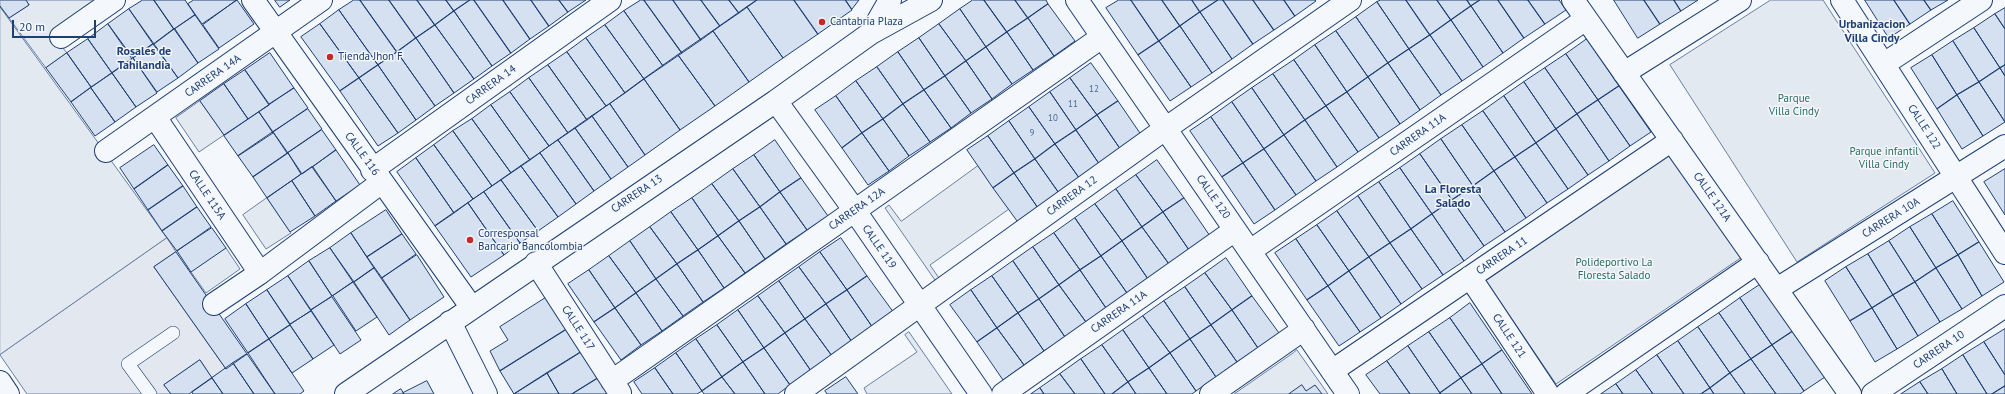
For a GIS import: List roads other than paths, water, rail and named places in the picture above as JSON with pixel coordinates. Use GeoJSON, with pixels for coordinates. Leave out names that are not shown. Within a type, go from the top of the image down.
{"type":"FeatureCollection","features":[{"type":"Feature","properties":{"kind":"street"},"geometry":{"type":"LineString","coordinates":[[61,37],[114,0]]}},
{"type":"Feature","properties":{"kind":"street","name":"CALLE 116"},"geometry":{"type":"LineString","coordinates":[[253,0],[472,308]]}},
{"type":"Feature","properties":{"kind":"street","name":"CARRERA 14A"},"geometry":{"type":"LineString","coordinates":[[106,151],[321,0]]}},
{"type":"Feature","properties":{"kind":"street","name":"CARRERA 14"},"geometry":{"type":"LineString","coordinates":[[214,304],[260,273],[377,176],[610,0]]}},
{"type":"Feature","properties":{"kind":"street"},"geometry":{"type":"LineString","coordinates":[[871,33],[890,0]]}},
{"type":"Feature","properties":{"kind":"street","name":"CARRERA 13"},"geometry":{"type":"LineString","coordinates":[[346,394],[776,100],[871,33],[931,0]]}},
{"type":"Feature","properties":{"kind":"street","name":"CARRERA 12"},"geometry":{"type":"LineString","coordinates":[[796,394],[1165,128],[1350,0]]}},
{"type":"Feature","properties":{"kind":"street","name":"CALLE 121A"},"geometry":{"type":"LineString","coordinates":[[1573,0],[1777,289],[1842,391]]}},
{"type":"Feature","properties":{"kind":"street"},"geometry":{"type":"LineString","coordinates":[[1624,73],[1740,0]]}},
{"type":"Feature","properties":{"kind":"street","name":"CALLE 122"},"geometry":{"type":"LineString","coordinates":[[1842,0],[2005,253]]}},
{"type":"Feature","properties":{"kind":"street"},"geometry":{"type":"LineString","coordinates":[[1884,64],[1981,0]]}},
{"type":"Feature","properties":{"kind":"street","name":"CALLE 120"},"geometry":{"type":"LineString","coordinates":[[1083,2],[1102,37],[1348,394]]}},
{"type":"Feature","properties":{"kind":"street","name":"CARRERA 11A"},"geometry":{"type":"LineString","coordinates":[[1250,251],[1586,18]]}},
{"type":"Feature","properties":{"kind":"street","name":"CARRERA 12A"},"geometry":{"type":"LineString","coordinates":[[616,388],[855,211],[1102,37]]}},
{"type":"Feature","properties":{"kind":"street","name":"CALLE 119"},"geometry":{"type":"LineString","coordinates":[[776,100],[855,211],[981,394]]}},
{"type":"Feature","properties":{"kind":"street","name":"CALLE 115A"},"geometry":{"type":"LineString","coordinates":[[155,117],[260,273]]}},
{"type":"Feature","properties":{"kind":"street","name":"CARRERA 11"},"geometry":{"type":"LineString","coordinates":[[1332,371],[1672,140]]}},
{"type":"Feature","properties":{"kind":"street","name":"CARRERA 10A"},"geometry":{"type":"LineString","coordinates":[[1777,289],[2005,146]]}},
{"type":"Feature","properties":{"kind":"street","name":"CARRERA 11A"},"geometry":{"type":"LineString","coordinates":[[1003,394],[1236,230]]}},
{"type":"Feature","properties":{"kind":"street"},"geometry":{"type":"LineString","coordinates":[[1566,394],[1758,262]]}},
{"type":"Feature","properties":{"kind":"street","name":"CALLE 117"},"geometry":{"type":"LineString","coordinates":[[536,263],[616,388]]}},
{"type":"Feature","properties":{"kind":"street","name":"CALLE 121"},"geometry":{"type":"LineString","coordinates":[[1470,278],[1548,394]]}},
{"type":"Feature","properties":{"kind":"street","name":"CARRERA 10"},"geometry":{"type":"LineString","coordinates":[[1873,394],[2005,306]]}},
{"type":"Feature","properties":{"kind":"street"},"geometry":{"type":"LineString","coordinates":[[450,322],[486,394]]}},
{"type":"Feature","properties":{"kind":"street"},"geometry":{"type":"LineString","coordinates":[[1211,394],[1304,329]]}},
{"type":"Feature","properties":{"kind":"street"},"geometry":{"type":"LineString","coordinates":[[0,382],[8,394]]}},
{"type":"Feature","properties":{"kind":"lane"},"geometry":{"type":"LineString","coordinates":[[150,394],[128,364],[174,333]]}},
{"type":"Feature","properties":{"kind":"place","name":"Cantabria Plaza"},"geometry":{"type":"Point","coordinates":[822,22]}},
{"type":"Feature","properties":{"kind":"place","name":"Tienda Jhon F"},"geometry":{"type":"Point","coordinates":[330,57]}},
{"type":"Feature","properties":{"kind":"place","name":"Corresponsal Bancario Bancolombia"},"geometry":{"type":"Point","coordinates":[470,240]}},
{"type":"Feature","properties":{"kind":"district","name":"Urbanizacion Villa Cindy"},"geometry":{"type":"Point","coordinates":[1872,32]}},
{"type":"Feature","properties":{"kind":"district","name":"Rosales de Tahilandia"},"geometry":{"type":"Point","coordinates":[144,59]}},
{"type":"Feature","properties":{"kind":"district","name":"La Floresta Salado"},"geometry":{"type":"Point","coordinates":[1453,197]}},
{"type":"Feature","properties":{"kind":"park label","name":"Parque Villa Cindy"},"geometry":{"type":"Point","coordinates":[1794,105]}},
{"type":"Feature","properties":{"kind":"park label","name":"Parque infantil Villa Cindy"},"geometry":{"type":"Point","coordinates":[1884,158]}},
{"type":"Feature","properties":{"kind":"park label","name":"Polideportivo La Floresta Salado"},"geometry":{"type":"Point","coordinates":[1614,269]}}]}
